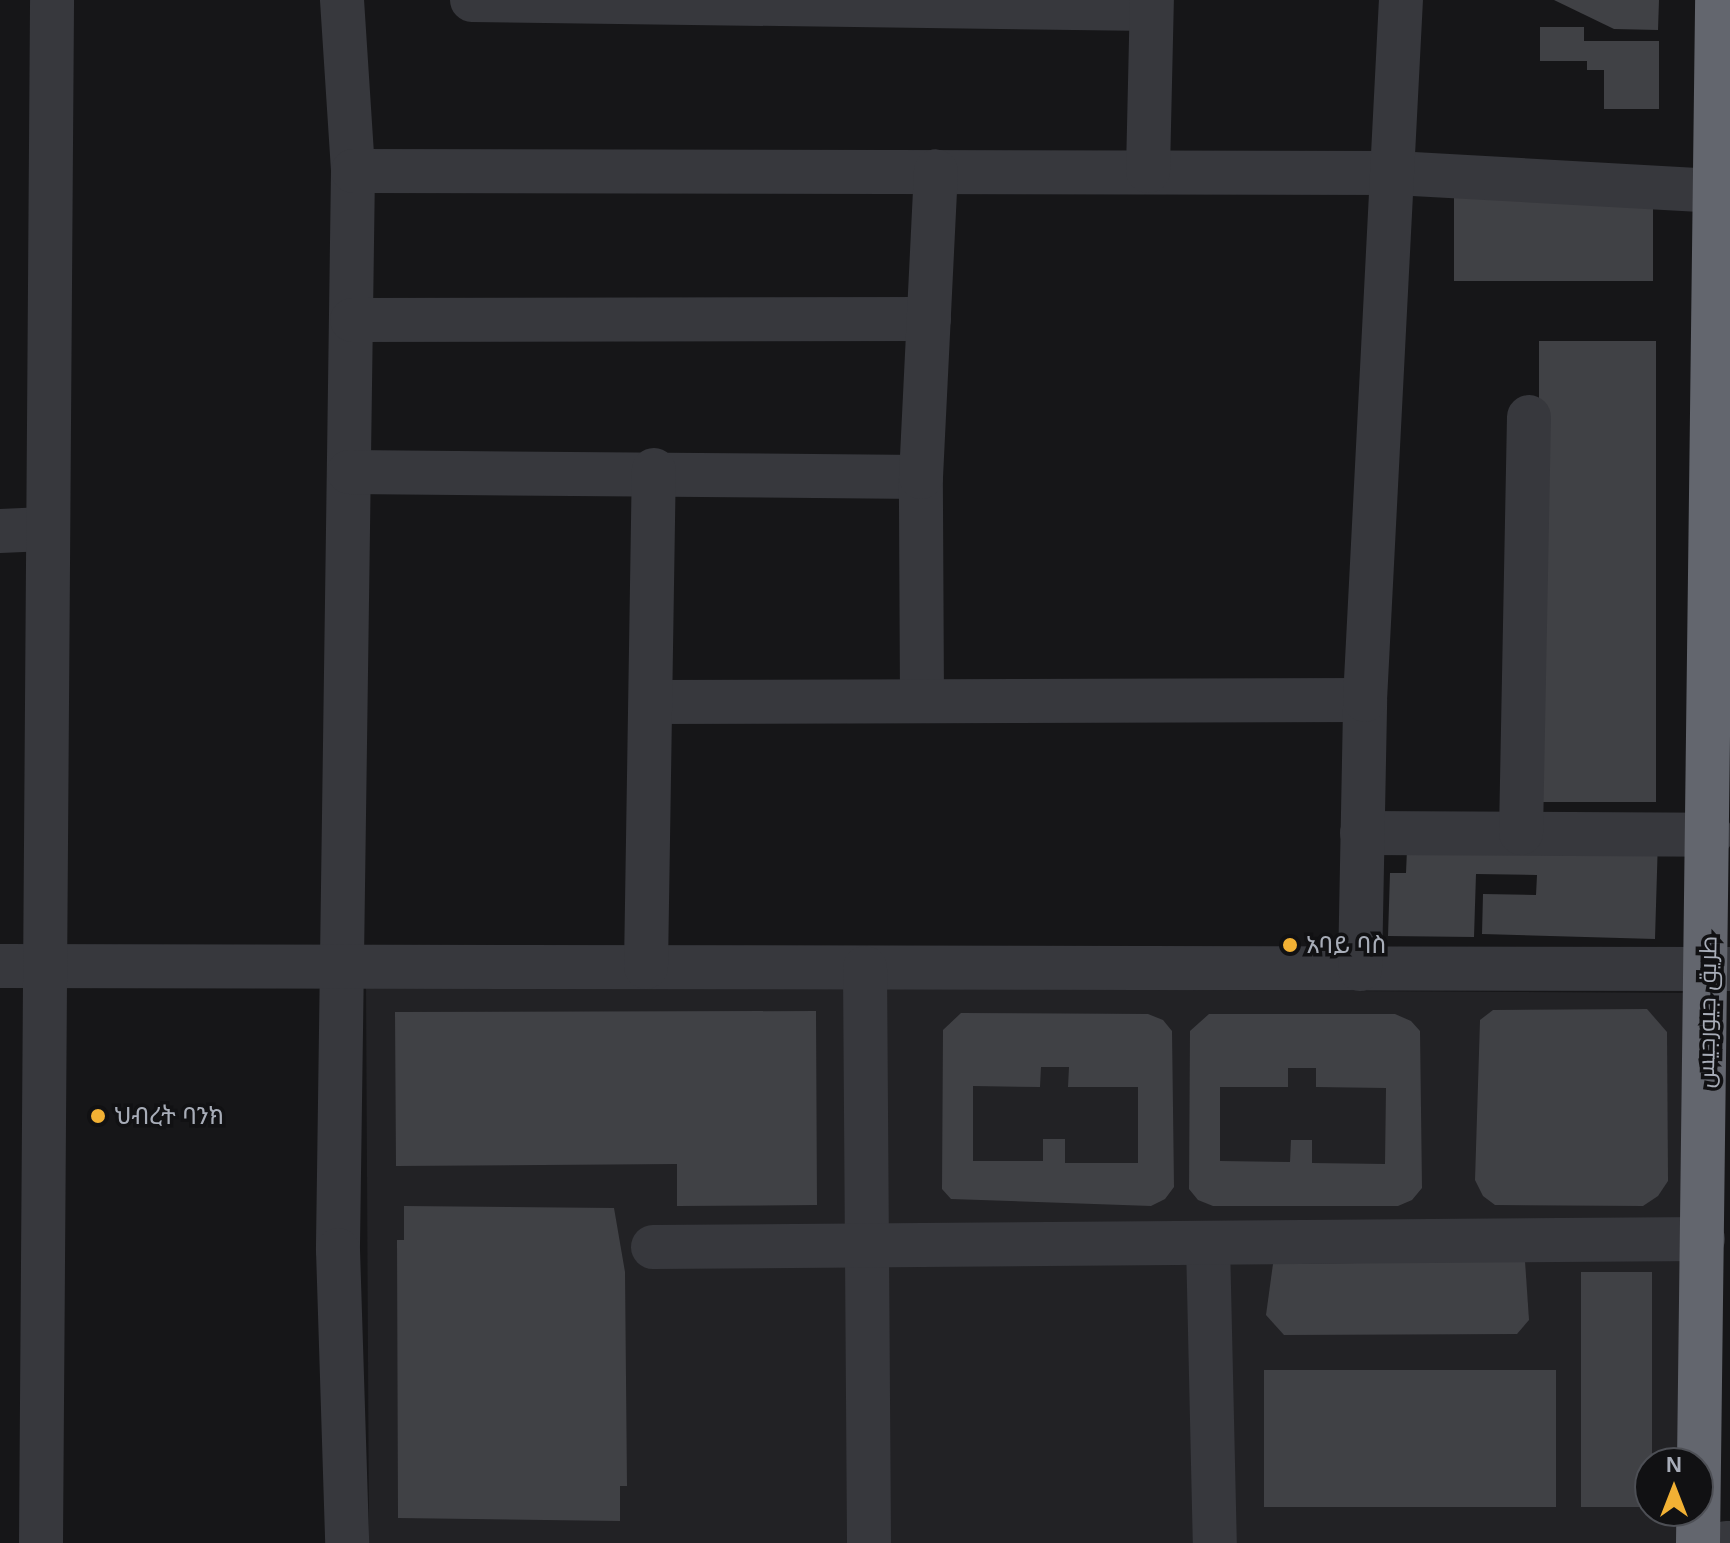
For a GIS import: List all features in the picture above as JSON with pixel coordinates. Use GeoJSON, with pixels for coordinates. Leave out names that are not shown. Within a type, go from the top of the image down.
{"type":"FeatureCollection","features":[{"type":"Feature","properties":{"kind":"highway","name":"طريق جيورجيس"},"geometry":{"type":"LineString","coordinates":[[1698,1543],[1703,1239],[1719,969],[1711,835],[1721,448],[1714,191],[1717,0]]}},
{"type":"Feature","properties":{"kind":"street"},"geometry":{"type":"LineString","coordinates":[[41,1543],[50,967],[45,529],[52,0]]}},
{"type":"Feature","properties":{"kind":"street"},"geometry":{"type":"LineString","coordinates":[[342,0],[353,171],[338,1250],[347,1543]]}},
{"type":"Feature","properties":{"kind":"street"},"geometry":{"type":"LineString","coordinates":[[472,0],[1151,4],[1148,171]]}},
{"type":"Feature","properties":{"kind":"street"},"geometry":{"type":"LineString","coordinates":[[1360,969],[1365,700],[1395,173],[1401,0]]}},
{"type":"Feature","properties":{"kind":"street"},"geometry":{"type":"LineString","coordinates":[[353,171],[1395,173],[1714,191]]}},
{"type":"Feature","properties":{"kind":"street"},"geometry":{"type":"LineString","coordinates":[[922,699],[921,477],[936,171]]}},
{"type":"Feature","properties":{"kind":"street"},"geometry":{"type":"LineString","coordinates":[[352,320],[929,319]]}},
{"type":"Feature","properties":{"kind":"street"},"geometry":{"type":"LineString","coordinates":[[1521,833],[1529,417]]}},
{"type":"Feature","properties":{"kind":"street"},"geometry":{"type":"LineString","coordinates":[[349,472],[654,470],[921,477]]}},
{"type":"Feature","properties":{"kind":"street"},"geometry":{"type":"LineString","coordinates":[[646,967],[653,702],[654,470]]}},
{"type":"Feature","properties":{"kind":"street"},"geometry":{"type":"LineString","coordinates":[[0,531],[45,529]]}},
{"type":"Feature","properties":{"kind":"street"},"geometry":{"type":"LineString","coordinates":[[653,702],[1365,700]]}},
{"type":"Feature","properties":{"kind":"street"},"geometry":{"type":"LineString","coordinates":[[1362,833],[1711,835]]}},
{"type":"Feature","properties":{"kind":"street"},"geometry":{"type":"LineString","coordinates":[[0,966],[1719,969]]}},
{"type":"Feature","properties":{"kind":"street"},"geometry":{"type":"LineString","coordinates":[[865,968],[869,1543]]}},
{"type":"Feature","properties":{"kind":"street"},"geometry":{"type":"LineString","coordinates":[[653,1247],[1703,1239]]}},
{"type":"Feature","properties":{"kind":"street"},"geometry":{"type":"LineString","coordinates":[[1208,1243],[1215,1543]]}},
{"type":"Feature","properties":{"kind":"shaded area"},"geometry":{"type":"Polygon","coordinates":[[[366,985],[1687,993],[1684,1447],[1634,1447],[1634,1527],[1684,1527],[1684,1543],[369,1543],[366,985]]]}},
{"type":"Feature","properties":{"kind":"building"},"geometry":{"type":"Polygon","coordinates":[[[1554,0],[1659,0],[1658,30],[1614,29],[1554,0]]]}},
{"type":"Feature","properties":{"kind":"building"},"geometry":{"type":"Polygon","coordinates":[[[1540,27],[1584,27],[1584,41],[1659,41],[1659,109],[1604,109],[1604,70],[1587,70],[1587,61],[1540,61],[1540,27]]]}},
{"type":"Feature","properties":{"kind":"building"},"geometry":{"type":"Polygon","coordinates":[[[1454,184],[1653,200],[1653,281],[1454,281],[1454,184]]]}},
{"type":"Feature","properties":{"kind":"building"},"geometry":{"type":"Polygon","coordinates":[[[1539,341],[1656,341],[1656,802],[1539,802],[1539,341]]]}},
{"type":"Feature","properties":{"kind":"building"},"geometry":{"type":"Polygon","coordinates":[[[1408,825],[1658,839],[1655,939],[1482,934],[1483,894],[1536,895],[1537,875],[1476,874],[1474,937],[1388,936],[1390,873],[1406,873],[1408,825]]]}},
{"type":"Feature","properties":{"kind":"building"},"geometry":{"type":"Polygon","coordinates":[[[1647,1009],[1667,1032],[1668,1181],[1658,1196],[1643,1206],[1495,1205],[1483,1196],[1475,1180],[1480,1020],[1493,1010],[1647,1009]]]}},
{"type":"Feature","properties":{"kind":"building"},"geometry":{"type":"Polygon","coordinates":[[[816,1011],[817,1205],[677,1206],[677,1164],[396,1166],[395,1012],[816,1011]]]}},
{"type":"Feature","properties":{"kind":"building"},"geometry":{"type":"Polygon","coordinates":[[[961,1013],[1148,1014],[1163,1020],[1172,1031],[1174,1187],[1165,1199],[1151,1206],[951,1199],[942,1189],[943,1030],[961,1013]],[[1041,1067],[1040,1087],[973,1086],[973,1161],[1043,1161],[1043,1139],[1065,1139],[1065,1163],[1138,1163],[1138,1087],[1068,1087],[1069,1067],[1041,1067]]]}},
{"type":"Feature","properties":{"kind":"building"},"geometry":{"type":"Polygon","coordinates":[[[1209,1014],[1395,1014],[1411,1021],[1420,1031],[1422,1188],[1412,1200],[1398,1206],[1213,1206],[1198,1200],[1189,1189],[1190,1031],[1209,1014]],[[1288,1068],[1288,1087],[1220,1087],[1220,1161],[1290,1162],[1291,1140],[1312,1140],[1312,1163],[1385,1164],[1386,1088],[1316,1087],[1316,1068],[1288,1068]]]}},
{"type":"Feature","properties":{"kind":"building"},"geometry":{"type":"Polygon","coordinates":[[[404,1206],[614,1208],[625,1272],[627,1486],[620,1486],[620,1521],[398,1518],[397,1240],[404,1240],[404,1206]]]}},
{"type":"Feature","properties":{"kind":"building"},"geometry":{"type":"Polygon","coordinates":[[[1525,1261],[1529,1320],[1517,1334],[1284,1335],[1266,1315],[1273,1264],[1525,1261]]]}},
{"type":"Feature","properties":{"kind":"building"},"geometry":{"type":"Polygon","coordinates":[[[1581,1272],[1652,1272],[1652,1447],[1634,1447],[1634,1507],[1581,1507],[1581,1272]]]}},
{"type":"Feature","properties":{"kind":"building"},"geometry":{"type":"Polygon","coordinates":[[[1264,1370],[1556,1370],[1556,1507],[1264,1507],[1264,1370]]]}},
{"type":"Feature","properties":{"kind":"place","name":"አባይ ባስ"},"geometry":{"type":"Point","coordinates":[1290,945]}},
{"type":"Feature","properties":{"kind":"place","name":"ህብረት ባንክ"},"geometry":{"type":"Point","coordinates":[98,1116]}}]}
